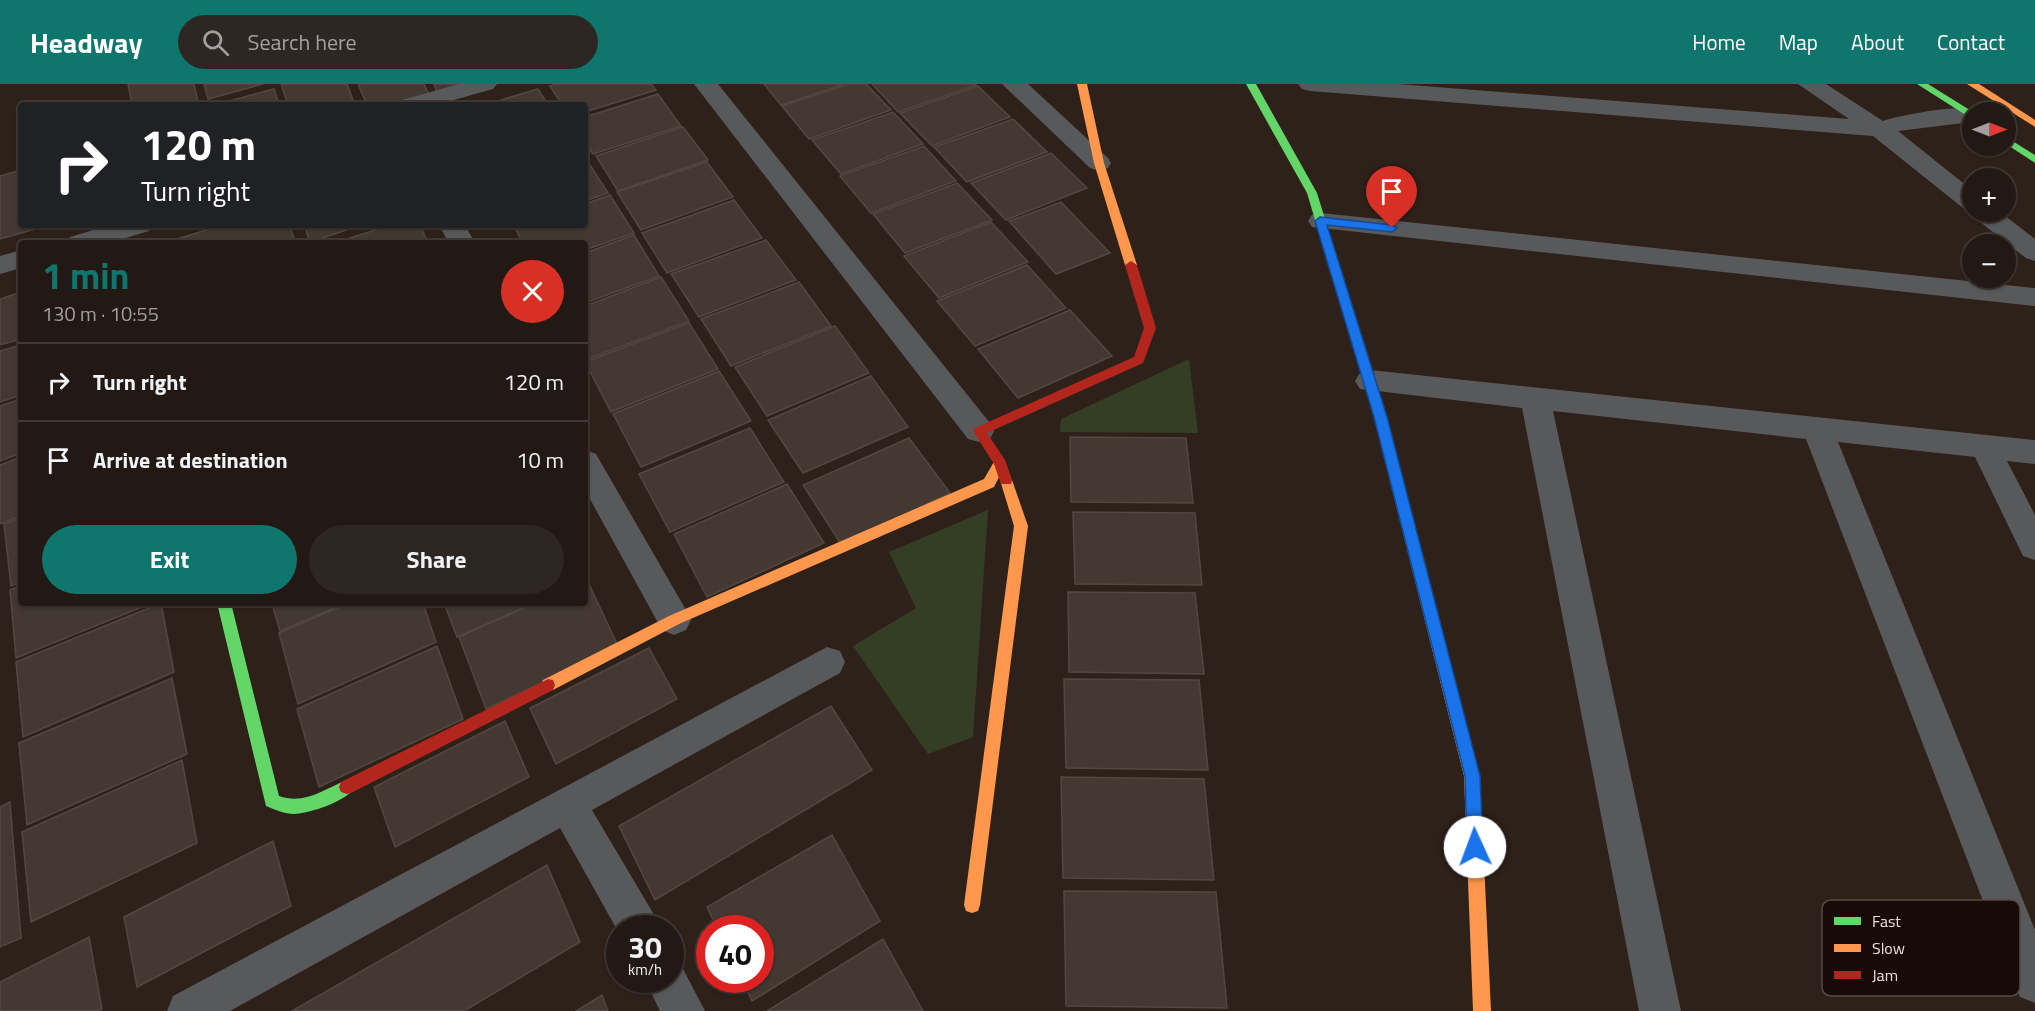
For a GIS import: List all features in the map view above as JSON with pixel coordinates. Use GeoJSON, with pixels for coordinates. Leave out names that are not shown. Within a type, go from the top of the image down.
{"type":"FeatureCollection","features":[{"type":"Feature","properties":{"kind":"street"},"geometry":{"type":"LineString","coordinates":[[421,102],[485,84]]}},
{"type":"Feature","properties":{"kind":"street"},"geometry":{"type":"LineString","coordinates":[[706,84],[979,431],[1000,463],[1021,526],[972,905]]}},
{"type":"Feature","properties":{"kind":"street"},"geometry":{"type":"LineString","coordinates":[[1014,84],[1099,163]]}},
{"type":"Feature","properties":{"kind":"street"},"geometry":{"type":"LineString","coordinates":[[979,431],[1139,360],[1150,328],[1099,163],[1082,84]]}},
{"type":"Feature","properties":{"kind":"street"},"geometry":{"type":"LineString","coordinates":[[1251,84],[1312,193],[1370,381],[1472,776],[1482,1011]]}},
{"type":"Feature","properties":{"kind":"street"},"geometry":{"type":"LineString","coordinates":[[1310,84],[1880,129],[1904,122],[1962,116]]}},
{"type":"Feature","properties":{"kind":"street"},"geometry":{"type":"LineString","coordinates":[[1810,84],[1880,129],[1962,194]]}},
{"type":"Feature","properties":{"kind":"street"},"geometry":{"type":"LineString","coordinates":[[1922,84],[1962,109]]}},
{"type":"Feature","properties":{"kind":"street"},"geometry":{"type":"LineString","coordinates":[[1972,84],[2035,124]]}},
{"type":"Feature","properties":{"kind":"street"},"geometry":{"type":"LineString","coordinates":[[2016,147],[2035,160]]}},
{"type":"Feature","properties":{"kind":"street"},"geometry":{"type":"LineString","coordinates":[[1320,221],[2035,297]]}},
{"type":"Feature","properties":{"kind":"street"},"geometry":{"type":"LineString","coordinates":[[1997,222],[2035,252]]}},
{"type":"Feature","properties":{"kind":"street"},"geometry":{"type":"LineString","coordinates":[[95,240],[137,232]]}},
{"type":"Feature","properties":{"kind":"street"},"geometry":{"type":"LineString","coordinates":[[0,265],[18,260]]}},
{"type":"Feature","properties":{"kind":"street"},"geometry":{"type":"LineString","coordinates":[[1370,381],[2035,452]]}},
{"type":"Feature","properties":{"kind":"street"},"geometry":{"type":"LineString","coordinates":[[1534,399],[1660,1011]]}},
{"type":"Feature","properties":{"kind":"street"},"geometry":{"type":"LineString","coordinates":[[1817,429],[2003,900]]}},
{"type":"Feature","properties":{"kind":"street"},"geometry":{"type":"LineString","coordinates":[[1985,447],[2035,547]]}},
{"type":"Feature","properties":{"kind":"street"},"geometry":{"type":"LineString","coordinates":[[225,606],[272,801],[286,808],[312,805],[674,620],[989,483],[1000,463]]}},
{"type":"Feature","properties":{"kind":"street"},"geometry":{"type":"LineString","coordinates":[[588,467],[674,620]]}},
{"type":"Feature","properties":{"kind":"street"},"geometry":{"type":"LineString","coordinates":[[188,1011],[827,662]]}},
{"type":"Feature","properties":{"kind":"street"},"geometry":{"type":"LineString","coordinates":[[567,804],[631,915]]}},
{"type":"Feature","properties":{"kind":"street"},"geometry":{"type":"LineString","coordinates":[[2020,944],[2035,982]]}},
{"type":"Feature","properties":{"kind":"street"},"geometry":{"type":"LineString","coordinates":[[674,993],[684,1011]]}},
{"type":"Feature","properties":{"kind":"green space"},"geometry":{"type":"Polygon","coordinates":[[[1189,359],[1198,433],[1060,432],[1061,419],[1189,359]]]}},
{"type":"Feature","properties":{"kind":"green space"},"geometry":{"type":"Polygon","coordinates":[[[988,510],[973,737],[928,754],[853,646],[916,608],[889,552],[988,510]]]}},
{"type":"Feature","properties":{"kind":"building"},"geometry":{"type":"Polygon","coordinates":[[[128,84],[194,84],[198,102],[131,102],[128,84]]]}},
{"type":"Feature","properties":{"kind":"building"},"geometry":{"type":"Polygon","coordinates":[[[204,84],[263,84],[208,99],[204,84]]]}},
{"type":"Feature","properties":{"kind":"building"},"geometry":{"type":"Polygon","coordinates":[[[281,84],[347,84],[354,102],[287,102],[281,84]]]}},
{"type":"Feature","properties":{"kind":"building"},"geometry":{"type":"Polygon","coordinates":[[[358,84],[424,84],[430,97],[414,102],[366,102],[358,84]]]}},
{"type":"Feature","properties":{"kind":"building"},"geometry":{"type":"Polygon","coordinates":[[[434,84],[473,84],[438,94],[434,84]]]}},
{"type":"Feature","properties":{"kind":"building"},"geometry":{"type":"Polygon","coordinates":[[[556,84],[651,84],[656,90],[588,111],[588,102],[560,102],[550,86],[556,84]]]}},
{"type":"Feature","properties":{"kind":"building"},"geometry":{"type":"Polygon","coordinates":[[[764,84],[844,84],[781,105],[764,84]]]}},
{"type":"Feature","properties":{"kind":"building"},"geometry":{"type":"Polygon","coordinates":[[[849,84],[866,84],[891,110],[809,139],[782,106],[849,84]]]}},
{"type":"Feature","properties":{"kind":"building"},"geometry":{"type":"Polygon","coordinates":[[[872,84],[975,84],[976,85],[898,112],[872,84]]]}},
{"type":"Feature","properties":{"kind":"building"},"geometry":{"type":"Polygon","coordinates":[[[978,86],[1010,117],[932,146],[900,113],[978,86]]]}},
{"type":"Feature","properties":{"kind":"building"},"geometry":{"type":"Polygon","coordinates":[[[274,89],[278,102],[225,102],[274,89]]]}},
{"type":"Feature","properties":{"kind":"building"},"geometry":{"type":"Polygon","coordinates":[[[538,89],[546,102],[494,102],[538,89]]]}},
{"type":"Feature","properties":{"kind":"building"},"geometry":{"type":"Polygon","coordinates":[[[658,94],[681,126],[593,154],[588,146],[588,116],[658,94]]]}},
{"type":"Feature","properties":{"kind":"building"},"geometry":{"type":"Polygon","coordinates":[[[893,112],[923,144],[841,174],[812,140],[893,112]]]}},
{"type":"Feature","properties":{"kind":"building"},"geometry":{"type":"Polygon","coordinates":[[[1013,119],[1047,152],[967,182],[934,147],[1013,119]]]}},
{"type":"Feature","properties":{"kind":"building"},"geometry":{"type":"Polygon","coordinates":[[[683,127],[708,160],[618,191],[596,156],[683,127]]]}},
{"type":"Feature","properties":{"kind":"building"},"geometry":{"type":"Polygon","coordinates":[[[924,146],[956,181],[871,213],[840,176],[924,146]]]}},
{"type":"Feature","properties":{"kind":"building"},"geometry":{"type":"Polygon","coordinates":[[[1051,153],[1087,188],[1006,220],[971,183],[1051,153]]]}},
{"type":"Feature","properties":{"kind":"building"},"geometry":{"type":"Polygon","coordinates":[[[588,162],[608,193],[588,200],[588,162]]]}},
{"type":"Feature","properties":{"kind":"building"},"geometry":{"type":"Polygon","coordinates":[[[707,162],[733,197],[641,230],[617,192],[707,162]]]}},
{"type":"Feature","properties":{"kind":"building"},"geometry":{"type":"Polygon","coordinates":[[[18,171],[18,228],[39,228],[0,239],[0,176],[18,171]]]}},
{"type":"Feature","properties":{"kind":"building"},"geometry":{"type":"Polygon","coordinates":[[[957,183],[992,220],[905,253],[873,214],[957,183]]]}},
{"type":"Feature","properties":{"kind":"building"},"geometry":{"type":"Polygon","coordinates":[[[610,195],[634,233],[588,249],[588,240],[521,240],[515,228],[588,228],[588,203],[610,195]]]}},
{"type":"Feature","properties":{"kind":"building"},"geometry":{"type":"Polygon","coordinates":[[[734,200],[762,238],[667,273],[642,233],[734,200]]]}},
{"type":"Feature","properties":{"kind":"building"},"geometry":{"type":"Polygon","coordinates":[[[1061,202],[1110,253],[1056,274],[1009,221],[1061,202]]]}},
{"type":"Feature","properties":{"kind":"building"},"geometry":{"type":"Polygon","coordinates":[[[991,222],[1028,262],[939,298],[904,256],[991,222]]]}},
{"type":"Feature","properties":{"kind":"building"},"geometry":{"type":"Polygon","coordinates":[[[212,228],[290,228],[295,240],[177,240],[212,228]]]}},
{"type":"Feature","properties":{"kind":"building"},"geometry":{"type":"Polygon","coordinates":[[[305,228],[353,228],[316,240],[309,240],[305,228]]]}},
{"type":"Feature","properties":{"kind":"building"},"geometry":{"type":"Polygon","coordinates":[[[381,228],[421,228],[427,240],[344,240],[381,228]]]}},
{"type":"Feature","properties":{"kind":"building"},"geometry":{"type":"Polygon","coordinates":[[[634,235],[659,276],[588,302],[588,252],[634,235]]]}},
{"type":"Feature","properties":{"kind":"building"},"geometry":{"type":"Polygon","coordinates":[[[766,240],[796,280],[699,317],[671,274],[766,240]]]}},
{"type":"Feature","properties":{"kind":"building"},"geometry":{"type":"Polygon","coordinates":[[[1027,265],[1066,308],[975,346],[937,301],[1027,265]]]}},
{"type":"Feature","properties":{"kind":"building"},"geometry":{"type":"Polygon","coordinates":[[[661,277],[689,321],[588,359],[588,305],[661,277]]]}},
{"type":"Feature","properties":{"kind":"building"},"geometry":{"type":"Polygon","coordinates":[[[799,282],[831,326],[731,366],[701,319],[799,282]]]}},
{"type":"Feature","properties":{"kind":"building"},"geometry":{"type":"Polygon","coordinates":[[[18,293],[18,340],[0,345],[0,299],[18,293]]]}},
{"type":"Feature","properties":{"kind":"building"},"geometry":{"type":"Polygon","coordinates":[[[1070,310],[1112,356],[1018,398],[978,349],[1070,310]]]}},
{"type":"Feature","properties":{"kind":"building"},"geometry":{"type":"Polygon","coordinates":[[[689,323],[718,369],[611,412],[588,368],[588,361],[689,323]]]}},
{"type":"Feature","properties":{"kind":"building"},"geometry":{"type":"Polygon","coordinates":[[[835,326],[869,373],[767,416],[735,367],[835,326]]]}},
{"type":"Feature","properties":{"kind":"building"},"geometry":{"type":"Polygon","coordinates":[[[18,346],[18,396],[0,402],[0,351],[18,346]]]}},
{"type":"Feature","properties":{"kind":"building"},"geometry":{"type":"Polygon","coordinates":[[[719,371],[751,421],[641,467],[613,414],[719,371]]]}},
{"type":"Feature","properties":{"kind":"building"},"geometry":{"type":"Polygon","coordinates":[[[871,376],[908,427],[803,473],[768,420],[871,376]]]}},
{"type":"Feature","properties":{"kind":"building"},"geometry":{"type":"Polygon","coordinates":[[[18,400],[18,454],[0,461],[0,406],[18,400]]]}},
{"type":"Feature","properties":{"kind":"building"},"geometry":{"type":"Polygon","coordinates":[[[750,428],[784,482],[670,532],[639,474],[750,428]]]}},
{"type":"Feature","properties":{"kind":"building"},"geometry":{"type":"Polygon","coordinates":[[[1070,437],[1186,438],[1193,503],[1071,502],[1070,437]]]}},
{"type":"Feature","properties":{"kind":"building"},"geometry":{"type":"Polygon","coordinates":[[[909,438],[950,493],[841,544],[803,485],[909,438]]]}},
{"type":"Feature","properties":{"kind":"building"},"geometry":{"type":"Polygon","coordinates":[[[18,458],[18,517],[0,524],[0,465],[18,458]]]}},
{"type":"Feature","properties":{"kind":"building"},"geometry":{"type":"Polygon","coordinates":[[[787,484],[824,543],[707,597],[674,534],[787,484]]]}},
{"type":"Feature","properties":{"kind":"building"},"geometry":{"type":"Polygon","coordinates":[[[1073,512],[1195,513],[1202,585],[1075,584],[1073,512]]]}},
{"type":"Feature","properties":{"kind":"building"},"geometry":{"type":"Polygon","coordinates":[[[18,519],[18,583],[11,586],[4,524],[18,519]]]}},
{"type":"Feature","properties":{"kind":"building"},"geometry":{"type":"Polygon","coordinates":[[[588,582],[618,646],[486,709],[459,637],[528,606],[588,606],[588,582]]]}},
{"type":"Feature","properties":{"kind":"building"},"geometry":{"type":"Polygon","coordinates":[[[18,587],[18,606],[145,606],[16,658],[10,590],[18,587]]]}},
{"type":"Feature","properties":{"kind":"building"},"geometry":{"type":"Polygon","coordinates":[[[1068,592],[1195,593],[1204,674],[1069,672],[1068,592]]]}},
{"type":"Feature","properties":{"kind":"building"},"geometry":{"type":"Polygon","coordinates":[[[154,606],[162,606],[174,672],[23,737],[16,662],[154,606]]]}},
{"type":"Feature","properties":{"kind":"building"},"geometry":{"type":"Polygon","coordinates":[[[273,606],[339,606],[280,631],[273,606]]]}},
{"type":"Feature","properties":{"kind":"building"},"geometry":{"type":"Polygon","coordinates":[[[342,606],[424,606],[436,642],[298,704],[279,633],[342,606]]]}},
{"type":"Feature","properties":{"kind":"building"},"geometry":{"type":"Polygon","coordinates":[[[445,606],[527,606],[457,637],[445,606]]]}},
{"type":"Feature","properties":{"kind":"building"},"geometry":{"type":"Polygon","coordinates":[[[437,646],[463,719],[319,787],[297,709],[437,646]]]}},
{"type":"Feature","properties":{"kind":"building"},"geometry":{"type":"Polygon","coordinates":[[[649,648],[677,699],[556,764],[530,708],[649,648]]]}},
{"type":"Feature","properties":{"kind":"building"},"geometry":{"type":"Polygon","coordinates":[[[172,678],[187,754],[27,825],[19,743],[172,678]]]}},
{"type":"Feature","properties":{"kind":"building"},"geometry":{"type":"Polygon","coordinates":[[[1064,679],[1199,680],[1208,770],[1066,768],[1064,679]]]}},
{"type":"Feature","properties":{"kind":"building"},"geometry":{"type":"Polygon","coordinates":[[[831,706],[872,770],[655,900],[619,826],[831,706]]]}},
{"type":"Feature","properties":{"kind":"building"},"geometry":{"type":"Polygon","coordinates":[[[505,721],[529,777],[395,847],[374,787],[505,721]]]}},
{"type":"Feature","properties":{"kind":"building"},"geometry":{"type":"Polygon","coordinates":[[[182,760],[197,843],[31,922],[22,832],[182,760]]]}},
{"type":"Feature","properties":{"kind":"building"},"geometry":{"type":"Polygon","coordinates":[[[1061,777],[1204,779],[1214,880],[1063,878],[1061,777]]]}},
{"type":"Feature","properties":{"kind":"building"},"geometry":{"type":"Polygon","coordinates":[[[10,802],[21,938],[0,947],[0,807],[10,802]]]}},
{"type":"Feature","properties":{"kind":"building"},"geometry":{"type":"Polygon","coordinates":[[[832,835],[880,921],[774,987],[774,915],[711,915],[707,907],[832,835]]]}},
{"type":"Feature","properties":{"kind":"building"},"geometry":{"type":"Polygon","coordinates":[[[273,841],[291,906],[137,987],[124,917],[273,841]]]}},
{"type":"Feature","properties":{"kind":"building"},"geometry":{"type":"Polygon","coordinates":[[[547,865],[580,942],[464,1011],[292,1011],[547,865]]]}},
{"type":"Feature","properties":{"kind":"building"},"geometry":{"type":"Polygon","coordinates":[[[1064,891],[1216,892],[1227,1008],[1066,1006],[1064,891]]]}},
{"type":"Feature","properties":{"kind":"building"},"geometry":{"type":"Polygon","coordinates":[[[89,937],[102,1009],[98,1011],[0,1011],[0,982],[89,937]]]}},
{"type":"Feature","properties":{"kind":"building"},"geometry":{"type":"Polygon","coordinates":[[[883,939],[923,1011],[767,1011],[883,939]]]}},
{"type":"Feature","properties":{"kind":"building"},"geometry":{"type":"Polygon","coordinates":[[[748,993],[765,993],[752,1001],[748,993]]]}},
{"type":"Feature","properties":{"kind":"building"},"geometry":{"type":"Polygon","coordinates":[[[602,995],[608,1011],[576,1011],[602,995]]]}},
{"type":"Feature","properties":{"kind":"traffic: fast"},"geometry":{"type":"LineString","coordinates":[[1251,84],[1312,193],[1380,417],[1438,645]]}},
{"type":"Feature","properties":{"kind":"traffic: fast"},"geometry":{"type":"LineString","coordinates":[[1922,84],[1962,110]]}},
{"type":"Feature","properties":{"kind":"traffic: fast"},"geometry":{"type":"LineString","coordinates":[[2016,147],[2035,160]]}},
{"type":"Feature","properties":{"kind":"traffic: fast"},"geometry":{"type":"LineString","coordinates":[[225,606],[272,801],[292,807],[301,806],[319,801],[347,787]]}},
{"type":"Feature","properties":{"kind":"traffic: slow"},"geometry":{"type":"LineString","coordinates":[[1082,84],[1099,163],[1131,265]]}},
{"type":"Feature","properties":{"kind":"traffic: slow"},"geometry":{"type":"LineString","coordinates":[[1972,84],[2035,124]]}},
{"type":"Feature","properties":{"kind":"traffic: slow"},"geometry":{"type":"LineString","coordinates":[[548,685],[674,620],[989,483],[1000,463]]}},
{"type":"Feature","properties":{"kind":"traffic: slow"},"geometry":{"type":"LineString","coordinates":[[972,905],[1021,526],[1006,480]]}},
{"type":"Feature","properties":{"kind":"traffic: slow"},"geometry":{"type":"LineString","coordinates":[[1438,645],[1472,776],[1482,1011]]}},
{"type":"Feature","properties":{"kind":"traffic: jam"},"geometry":{"type":"LineString","coordinates":[[1006,480],[1000,463],[979,431],[1139,360],[1150,328],[1131,265]]}},
{"type":"Feature","properties":{"kind":"traffic: jam"},"geometry":{"type":"LineString","coordinates":[[347,787],[548,685]]}},
{"type":"Feature","properties":{"kind":"route"},"geometry":{"type":"LineString","coordinates":[[1392,228],[1320,221],[1380,417],[1472,776],[1475,847]]}}]}
